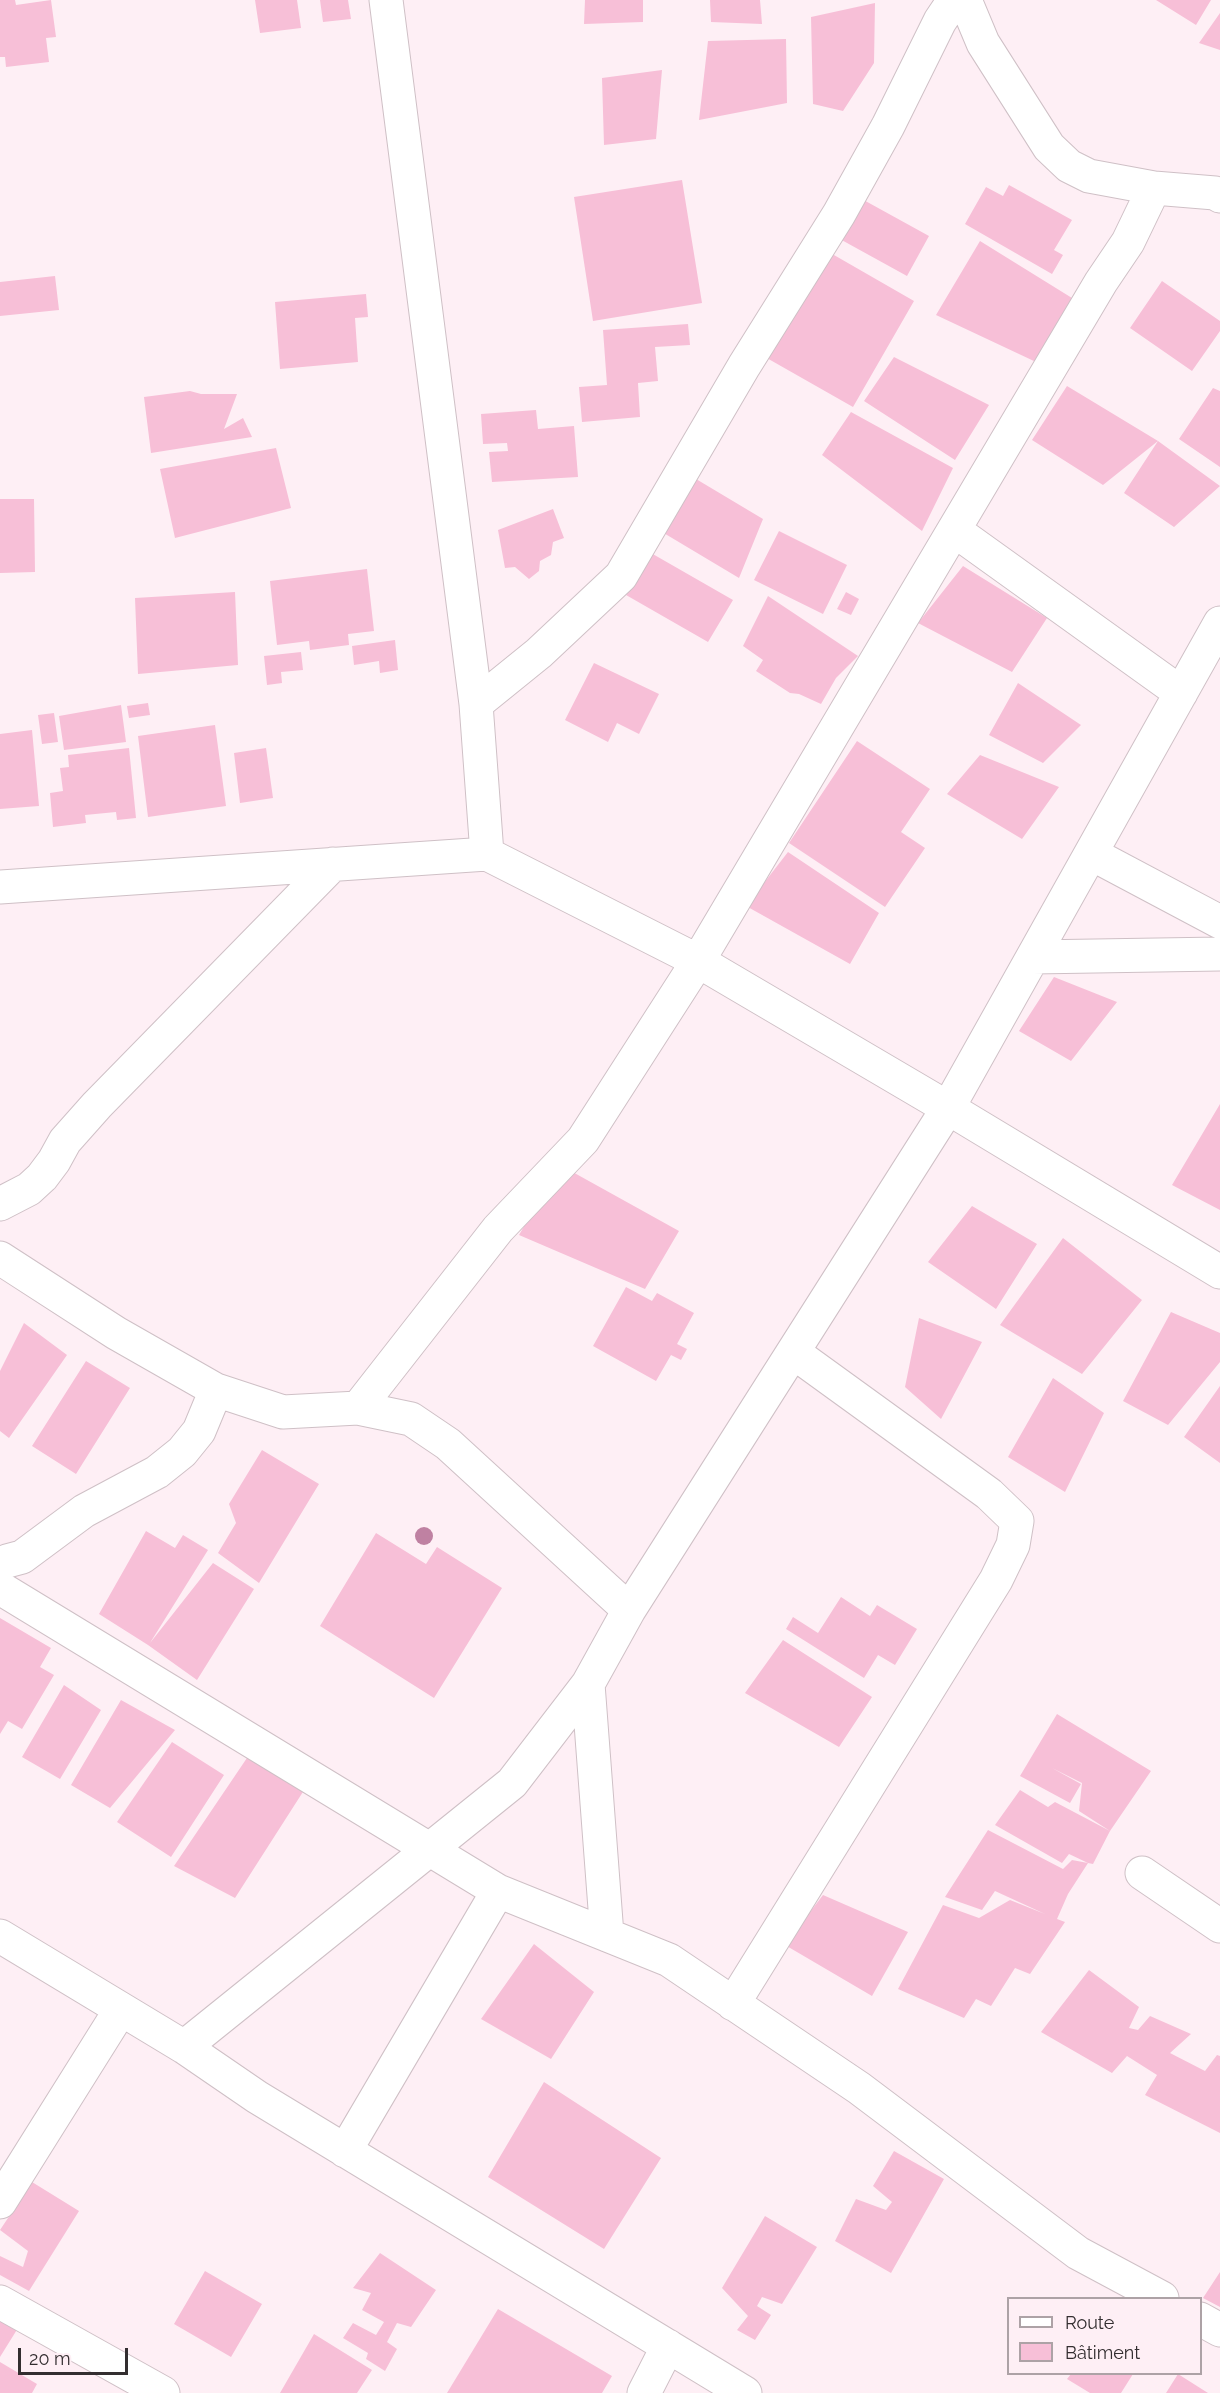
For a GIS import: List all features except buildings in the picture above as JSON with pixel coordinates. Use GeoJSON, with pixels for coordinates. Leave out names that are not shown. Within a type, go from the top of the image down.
{"type":"FeatureCollection","features":[{"type":"Feature","properties":{"kind":"street"},"geometry":{"type":"LineString","coordinates":[[386,0],[476,704],[487,854]]}},
{"type":"Feature","properties":{"kind":"street"},"geometry":{"type":"LineString","coordinates":[[476,704],[539,653],[621,576],[744,366],[838,214],[888,126],[940,21],[954,0]]}},
{"type":"Feature","properties":{"kind":"street"},"geometry":{"type":"LineString","coordinates":[[965,0],[983,43],[1049,147],[1069,166],[1089,176],[1154,188],[1215,193],[1220,196]]}},
{"type":"Feature","properties":{"kind":"street"},"geometry":{"type":"LineString","coordinates":[[358,1408],[498,1229],[583,1140],[698,961],[1095,292],[1128,242],[1154,188]]}},
{"type":"Feature","properties":{"kind":"street"},"geometry":{"type":"LineString","coordinates":[[954,530],[1181,693]]}},
{"type":"Feature","properties":{"kind":"street"},"geometry":{"type":"LineString","coordinates":[[184,2047],[512,1783],[588,1684],[629,1610],[948,1108],[1220,623]]}},
{"type":"Feature","properties":{"kind":"street"},"geometry":{"type":"LineString","coordinates":[[0,887],[487,854],[698,961],[1220,1272]]}},
{"type":"Feature","properties":{"kind":"street"},"geometry":{"type":"LineString","coordinates":[[1092,854],[1220,922]]}},
{"type":"Feature","properties":{"kind":"street"},"geometry":{"type":"LineString","coordinates":[[0,1204],[29,1189],[42,1177],[64,1142],[97,1105],[333,864]]}},
{"type":"Feature","properties":{"kind":"street"},"geometry":{"type":"LineString","coordinates":[[1033,957],[1220,954]]}},
{"type":"Feature","properties":{"kind":"street"},"geometry":{"type":"LineString","coordinates":[[0,1258],[116,1333],[216,1390],[283,1412],[358,1408],[411,1419],[448,1444],[629,1610]]}},
{"type":"Feature","properties":{"kind":"street"},"geometry":{"type":"LineString","coordinates":[[733,2004],[996,1580],[1013,1545],[1017,1521],[989,1494],[793,1352]]}},
{"type":"Feature","properties":{"kind":"street"},"geometry":{"type":"LineString","coordinates":[[0,1565],[22,1557],[84,1511],[157,1472],[182,1452],[199,1431],[216,1390]]}},
{"type":"Feature","properties":{"kind":"street"},"geometry":{"type":"LineString","coordinates":[[0,1588],[498,1891],[669,1960],[859,2088],[1078,2253],[1160,2297]]}},
{"type":"Feature","properties":{"kind":"street"},"geometry":{"type":"LineString","coordinates":[[588,1684],[607,1935]]}},
{"type":"Feature","properties":{"kind":"street"},"geometry":{"type":"LineString","coordinates":[[1142,1874],[1220,1926]]}},
{"type":"Feature","properties":{"kind":"street"},"geometry":{"type":"LineString","coordinates":[[345,2151],[498,1891]]}},
{"type":"Feature","properties":{"kind":"street"},"geometry":{"type":"LineString","coordinates":[[0,1936],[184,2047],[257,2097],[345,2151],[745,2393]]}},
{"type":"Feature","properties":{"kind":"street"},"geometry":{"type":"LineString","coordinates":[[0,2202],[121,2009]]}},
{"type":"Feature","properties":{"kind":"street"},"geometry":{"type":"LineString","coordinates":[[0,2302],[163,2393]]}},
{"type":"Feature","properties":{"kind":"street"},"geometry":{"type":"LineString","coordinates":[[1202,2320],[1220,2330]]}},
{"type":"Feature","properties":{"kind":"street"},"geometry":{"type":"LineString","coordinates":[[644,2393],[668,2346]]}}]}
